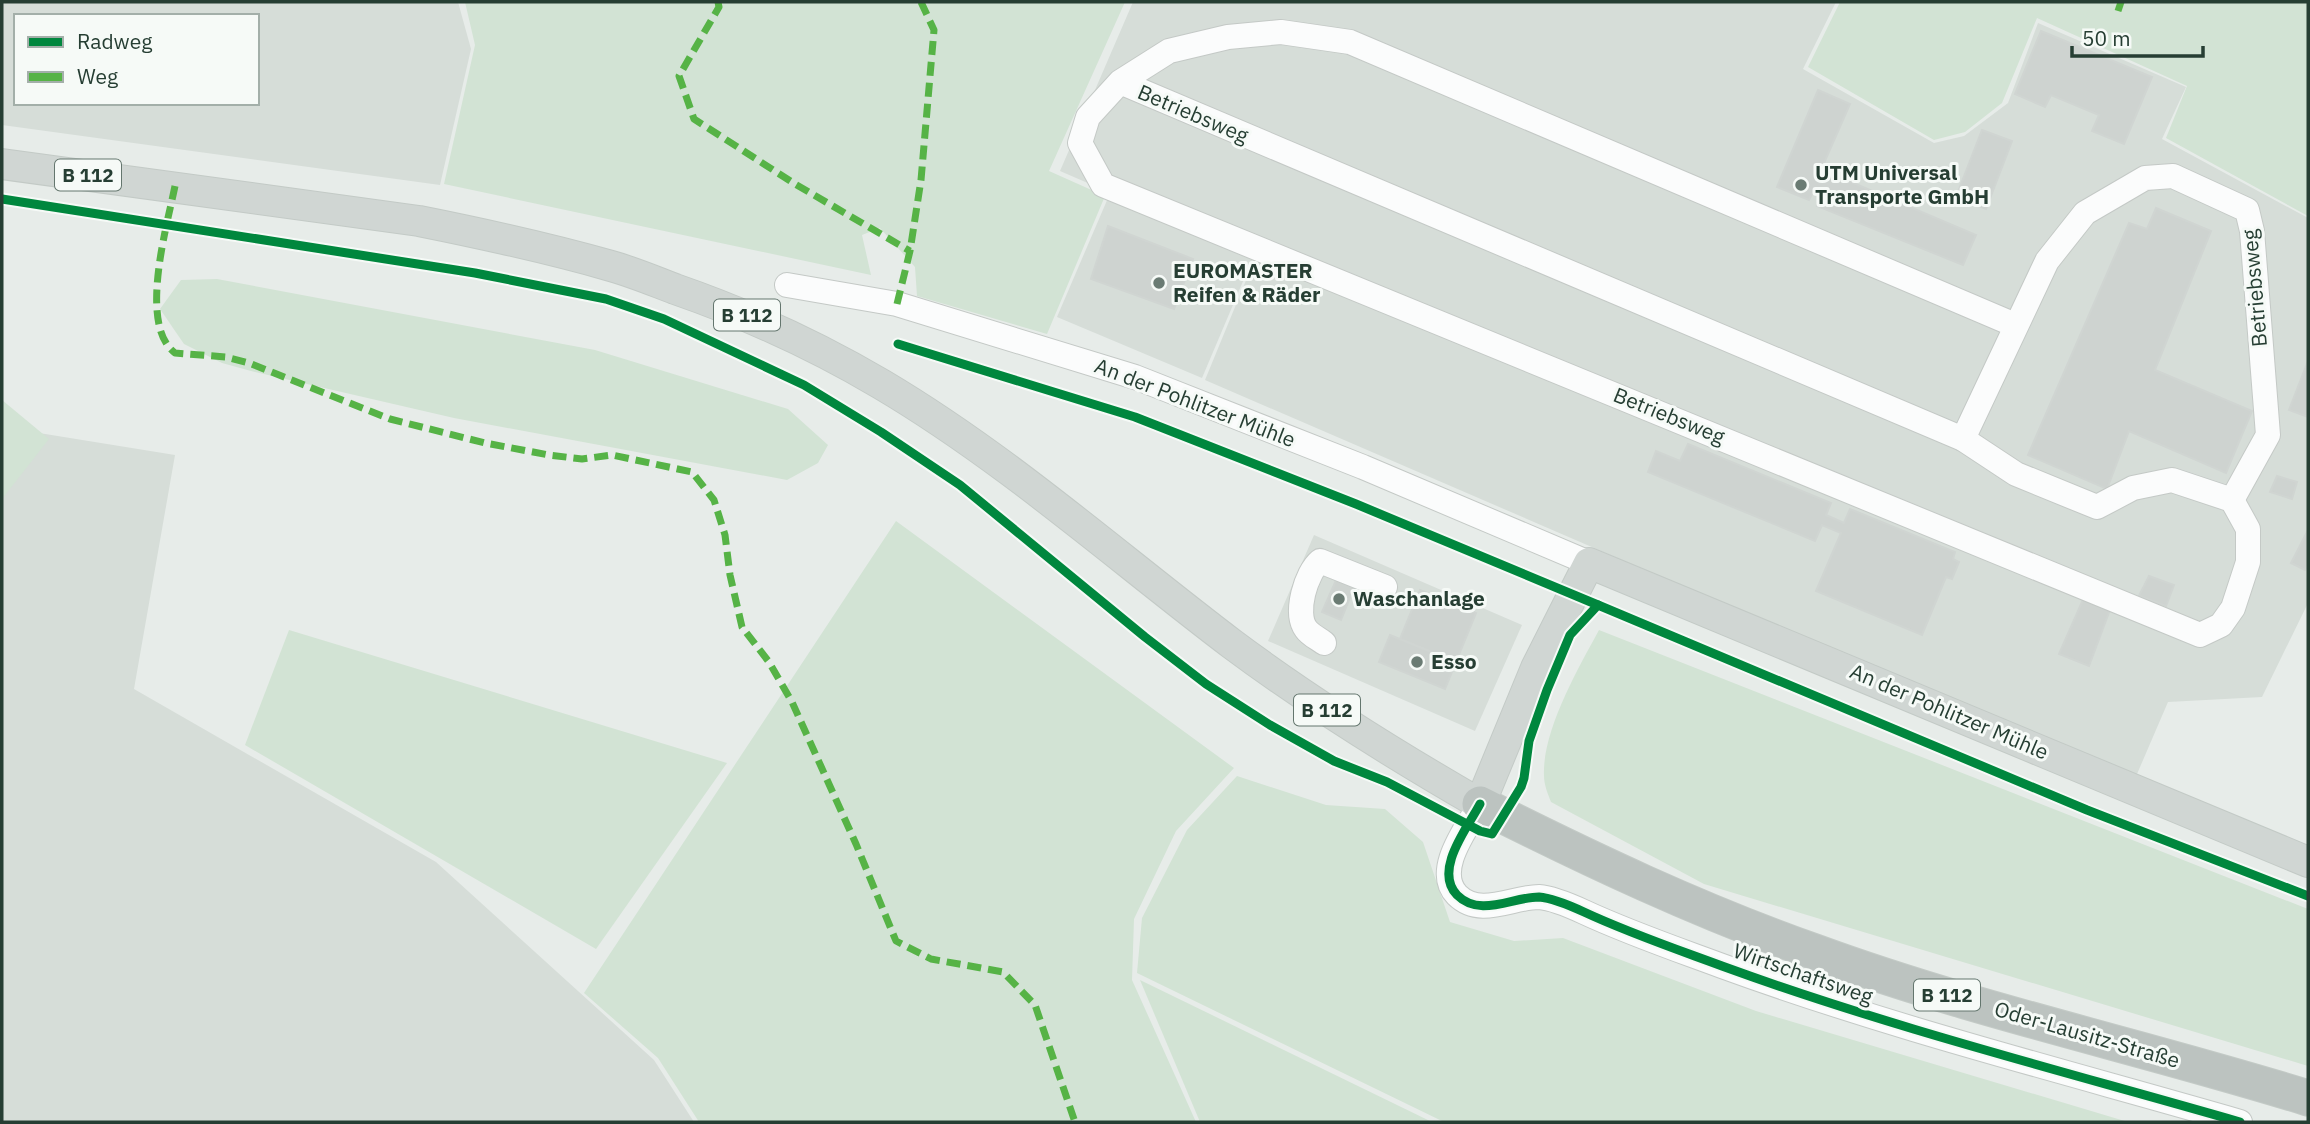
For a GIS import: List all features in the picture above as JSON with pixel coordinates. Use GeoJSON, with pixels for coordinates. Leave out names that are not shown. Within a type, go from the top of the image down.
{"type":"FeatureCollection","features":[{"type":"Feature","properties":{"kind":"highway","name":"Oder-Lausitz-Straße"},"geometry":{"type":"LineString","coordinates":[[1480,804],[1627,876],[1719,916],[1815,953],[1908,984],[2308,1098]]}},
{"type":"Feature","properties":{"kind":"main road","name":"B 112"},"geometry":{"type":"LineString","coordinates":[[2,164],[419,221],[488,235],[614,267],[775,327],[881,384],[938,420],[1003,465],[1276,676],[1378,745],[1480,804]]}},
{"type":"Feature","properties":{"kind":"main road"},"geometry":{"type":"LineString","coordinates":[[1480,804],[1536,667],[1589,563]]}},
{"type":"Feature","properties":{"kind":"main road","name":"An der Pohlitzer Mühle"},"geometry":{"type":"LineString","coordinates":[[1589,563],[2308,862]]}},
{"type":"Feature","properties":{"kind":"street","name":"Betriebsweg"},"geometry":{"type":"LineString","coordinates":[[1120,82],[1963,439],[2017,474],[2097,507],[2133,488],[2172,480],[2232,500],[2248,529],[2248,562],[2233,608],[2221,625],[2200,635],[1103,185],[1080,143],[1088,117],[1120,82],[1169,51],[1228,37],[1281,32],[1350,42],[2015,325]]}},
{"type":"Feature","properties":{"kind":"street","name":"Betriebsweg"},"geometry":{"type":"LineString","coordinates":[[1963,439],[2047,261],[2085,214],[2145,177],[2173,176],[2247,210],[2252,231],[2268,435],[2232,500]]}},
{"type":"Feature","properties":{"kind":"street","name":"An der Pohlitzer Mühle"},"geometry":{"type":"LineString","coordinates":[[787,285],[897,303],[1135,377],[1363,467],[1589,563]]}},
{"type":"Feature","properties":{"kind":"street"},"geometry":{"type":"LineString","coordinates":[[1324,643],[1305,629],[1299,606],[1314,566],[1320,561],[1385,587]]}},
{"type":"Feature","properties":{"kind":"street","name":"Wirtschaftsweg"},"geometry":{"type":"LineString","coordinates":[[1480,804],[1449,861],[1450,879],[1456,894],[1468,903],[1494,906],[1539,897],[1569,905],[1614,926],[1818,1000],[2240,1122]]}},
{"type":"Feature","properties":{"kind":"shaded area"},"geometry":{"type":"Polygon","coordinates":[[[2,2],[458,2],[471,49],[440,185],[2,125],[2,2]]]}},
{"type":"Feature","properties":{"kind":"shaded area"},"geometry":{"type":"Polygon","coordinates":[[[1133,2],[1836,2],[1803,69],[1934,143],[1964,136],[2008,103],[2038,23],[2186,87],[2162,139],[2308,218],[2308,603],[2262,697],[2168,702],[2134,781],[1205,380],[1256,256],[1060,171],[1133,2]]]}},
{"type":"Feature","properties":{"kind":"shaded area"},"geometry":{"type":"Polygon","coordinates":[[[1108,198],[1252,260],[1202,378],[1057,317],[1108,198]]]}},
{"type":"Feature","properties":{"kind":"shaded area"},"geometry":{"type":"Polygon","coordinates":[[[2,427],[175,455],[134,689],[436,862],[654,1060],[694,1122],[2,1122],[2,427]]]}},
{"type":"Feature","properties":{"kind":"shaded area"},"geometry":{"type":"Polygon","coordinates":[[[1314,535],[1522,625],[1475,731],[1268,641],[1314,535]]]}},
{"type":"Feature","properties":{"kind":"green space"},"geometry":{"type":"Polygon","coordinates":[[[465,2],[1125,2],[1049,171],[1105,196],[1047,334],[917,296],[915,267],[880,228],[862,235],[871,275],[444,184],[475,45],[465,2]]]}},
{"type":"Feature","properties":{"kind":"green space"},"geometry":{"type":"Polygon","coordinates":[[[1840,2],[2308,2],[2308,216],[2166,138],[2187,86],[2037,18],[2002,103],[1965,132],[1934,140],[1808,67],[1840,2]]]}},
{"type":"Feature","properties":{"kind":"green space"},"geometry":{"type":"Polygon","coordinates":[[[217,279],[595,350],[788,409],[828,445],[818,463],[787,480],[454,418],[251,371],[222,363],[184,344],[160,309],[181,280],[217,279]]]}},
{"type":"Feature","properties":{"kind":"green space"},"geometry":{"type":"Polygon","coordinates":[[[2,400],[49,439],[2,499],[2,400]]]}},
{"type":"Feature","properties":{"kind":"green space"},"geometry":{"type":"Polygon","coordinates":[[[896,521],[1234,768],[1176,831],[1134,919],[1132,980],[1196,1122],[699,1122],[658,1058],[584,993],[896,521]]]}},
{"type":"Feature","properties":{"kind":"green space"},"geometry":{"type":"Polygon","coordinates":[[[289,630],[727,763],[596,949],[245,745],[289,630]]]}},
{"type":"Feature","properties":{"kind":"green space"},"geometry":{"type":"Polygon","coordinates":[[[1599,630],[2308,909],[2308,1066],[1704,884],[1551,802],[1544,776],[1549,740],[1563,701],[1599,630]]]}},
{"type":"Feature","properties":{"kind":"green space"},"geometry":{"type":"Polygon","coordinates":[[[1237,776],[1326,805],[1385,809],[1423,842],[1450,922],[1514,941],[1563,938],[1756,1011],[2128,1122],[1444,1122],[1137,973],[1142,918],[1187,830],[1237,776]]]}},
{"type":"Feature","properties":{"kind":"green space"},"geometry":{"type":"Polygon","coordinates":[[[1140,980],[1432,1122],[1200,1122],[1140,980]]]}},
{"type":"Feature","properties":{"kind":"building"},"geometry":{"type":"Polygon","coordinates":[[[2041,31],[2152,77],[2124,144],[2092,131],[2099,115],[2051,95],[2045,107],[2015,94],[2041,31]]]}},
{"type":"Feature","properties":{"kind":"building"},"geometry":{"type":"Polygon","coordinates":[[[1818,90],[1850,104],[1817,179],[1825,182],[1830,173],[1976,235],[1963,265],[1817,206],[1821,193],[1814,190],[1809,200],[1777,187],[1818,90]]]}},
{"type":"Feature","properties":{"kind":"building"},"geometry":{"type":"Polygon","coordinates":[[[1982,130],[2012,141],[1986,209],[1956,197],[1982,130]]]}},
{"type":"Feature","properties":{"kind":"building"},"geometry":{"type":"Polygon","coordinates":[[[2156,208],[2211,231],[2155,370],[2252,411],[2226,473],[2129,431],[2107,489],[2028,455],[2129,223],[2147,229],[2156,208]]]}},
{"type":"Feature","properties":{"kind":"building"},"geometry":{"type":"Polygon","coordinates":[[[1108,226],[1193,259],[1174,309],[1091,279],[1108,226]]]}},
{"type":"Feature","properties":{"kind":"building"},"geometry":{"type":"Polygon","coordinates":[[[2308,361],[2308,417],[2289,410],[2308,361]]]}},
{"type":"Feature","properties":{"kind":"building"},"geometry":{"type":"Polygon","coordinates":[[[1688,444],[1831,503],[1826,515],[1844,523],[1850,509],[1955,552],[1953,559],[1959,562],[1952,579],[1946,577],[1922,635],[1816,591],[1841,533],[1822,525],[1815,541],[1648,472],[1656,451],[1680,461],[1688,444]]]}},
{"type":"Feature","properties":{"kind":"building"},"geometry":{"type":"Polygon","coordinates":[[[2277,476],[2297,482],[2292,499],[2270,492],[2277,476]]]}},
{"type":"Feature","properties":{"kind":"building"},"geometry":{"type":"Polygon","coordinates":[[[2308,530],[2308,565],[2305,570],[2291,563],[2308,530]]]}},
{"type":"Feature","properties":{"kind":"building"},"geometry":{"type":"Polygon","coordinates":[[[2149,576],[2174,585],[2166,606],[2139,596],[2149,576]]]}},
{"type":"Feature","properties":{"kind":"building","name":"Waschanlage"},"geometry":{"type":"Polygon","coordinates":[[[1337,578],[1355,585],[1341,620],[1322,612],[1337,578]]]}},
{"type":"Feature","properties":{"kind":"building"},"geometry":{"type":"Polygon","coordinates":[[[1420,590],[1476,613],[1456,662],[1400,639],[1420,590]]]}},
{"type":"Feature","properties":{"kind":"building"},"geometry":{"type":"Polygon","coordinates":[[[2085,595],[2111,607],[2089,666],[2059,654],[2085,595]]]}},
{"type":"Feature","properties":{"kind":"building","name":"Esso"},"geometry":{"type":"Polygon","coordinates":[[[1390,635],[1456,662],[1445,689],[1379,662],[1390,635]]]}},
{"type":"Feature","properties":{"kind":"marked path"},"geometry":{"type":"LineString","coordinates":[[718,2],[719,7],[679,76],[694,119],[795,184],[910,251]]}},
{"type":"Feature","properties":{"kind":"marked path"},"geometry":{"type":"LineString","coordinates":[[897,304],[910,251],[921,180],[934,30],[921,2]]}},
{"type":"Feature","properties":{"kind":"marked path"},"geometry":{"type":"LineString","coordinates":[[2118,11],[2121,2]]}},
{"type":"Feature","properties":{"kind":"marked path"},"geometry":{"type":"LineString","coordinates":[[175,186],[162,249],[157,298],[158,321],[164,339],[175,353],[226,357],[249,363],[390,419],[485,443],[582,459],[612,455],[692,472],[714,500],[725,535],[730,575],[742,627],[769,662],[792,702],[896,941],[931,959],[1003,972],[1035,1005],[1075,1122]]}},
{"type":"Feature","properties":{"kind":"cycle path"},"geometry":{"type":"LineString","coordinates":[[2,199],[475,273],[606,299],[664,319],[804,385],[881,432],[960,485],[1206,684],[1270,725],[1334,761],[1387,782],[1480,831],[1492,834],[1521,787],[1529,741],[1570,635],[1598,605],[2087,810],[2308,896]]}},
{"type":"Feature","properties":{"kind":"cycle path"},"geometry":{"type":"LineString","coordinates":[[898,344],[1135,417],[1356,504],[1598,605]]}},
{"type":"Feature","properties":{"kind":"cycle path"},"geometry":{"type":"LineString","coordinates":[[1480,804],[1455,849],[1449,873],[1451,885],[1457,895],[1466,902],[1486,906],[1529,898],[1550,899],[1670,947],[1850,1009],[2240,1122]]}},
{"type":"Feature","properties":{"kind":"place","name":"UTM Universal Transporte GmbH"},"geometry":{"type":"Point","coordinates":[1801,185]}},
{"type":"Feature","properties":{"kind":"place","name":"EUROMASTER Reifen & Räder"},"geometry":{"type":"Point","coordinates":[1159,283]}},
{"type":"Feature","properties":{"kind":"place","name":"Waschanlage"},"geometry":{"type":"Point","coordinates":[1339,599]}},
{"type":"Feature","properties":{"kind":"place","name":"Esso"},"geometry":{"type":"Point","coordinates":[1417,662]}}]}
